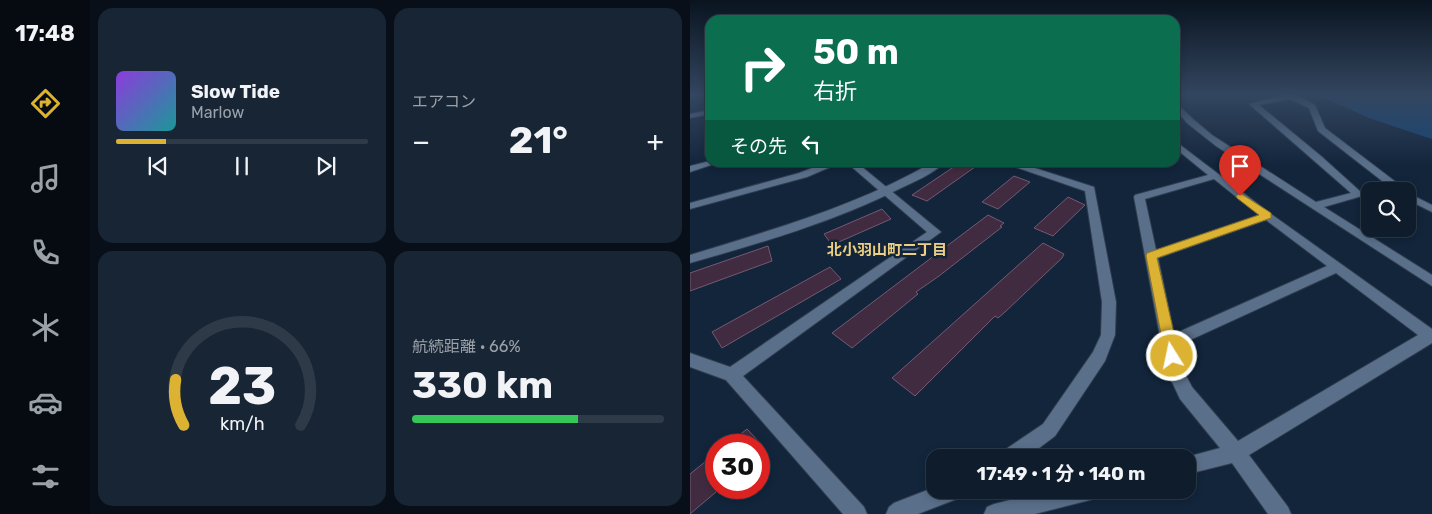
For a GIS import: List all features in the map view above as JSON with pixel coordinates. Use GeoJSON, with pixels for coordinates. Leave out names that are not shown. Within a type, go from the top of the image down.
{"type":"FeatureCollection","features":[{"type":"Feature","properties":{"kind":"street"},"geometry":{"type":"LineString","coordinates":[[1188,118],[1211,137],[1314,206],[1432,281]]}},
{"type":"Feature","properties":{"kind":"street"},"geometry":{"type":"LineString","coordinates":[[1270,118],[1358,194],[1314,206]]}},
{"type":"Feature","properties":{"kind":"street"},"geometry":{"type":"LineString","coordinates":[[1317,118],[1321,128],[1390,182]]}},
{"type":"Feature","properties":{"kind":"street"},"geometry":{"type":"LineString","coordinates":[[1180,148],[1267,216],[1431,337],[1236,453],[1196,463]]}},
{"type":"Feature","properties":{"kind":"street"},"geometry":{"type":"LineString","coordinates":[[690,169],[705,165]]}},
{"type":"Feature","properties":{"kind":"street"},"geometry":{"type":"LineString","coordinates":[[690,206],[803,175],[825,167]]}},
{"type":"Feature","properties":{"kind":"street"},"geometry":{"type":"LineString","coordinates":[[732,375],[935,232],[856,167]]}},
{"type":"Feature","properties":{"kind":"street"},"geometry":{"type":"LineString","coordinates":[[690,258],[818,218],[884,192],[932,167]]}},
{"type":"Feature","properties":{"kind":"street"},"geometry":{"type":"LineString","coordinates":[[1021,167],[1090,189],[1109,302],[1108,335],[1099,356],[1049,430],[1023,449]]}},
{"type":"Feature","properties":{"kind":"street"},"geometry":{"type":"LineString","coordinates":[[1214,176],[1139,197],[1174,369],[1186,393],[1236,453],[1281,514]]}},
{"type":"Feature","properties":{"kind":"street"},"geometry":{"type":"LineString","coordinates":[[1416,200],[1432,209]]}},
{"type":"Feature","properties":{"kind":"street"},"geometry":{"type":"LineString","coordinates":[[1151,256],[1267,216]]}},
{"type":"Feature","properties":{"kind":"street"},"geometry":{"type":"LineString","coordinates":[[1170,343],[1337,267]]}},
{"type":"Feature","properties":{"kind":"street"},"geometry":{"type":"LineString","coordinates":[[690,360],[732,375],[857,514]]}},
{"type":"Feature","properties":{"kind":"street"},"geometry":{"type":"LineString","coordinates":[[896,514],[901,510],[931,499]]}},
{"type":"Feature","properties":{"kind":"street"},"geometry":{"type":"LineString","coordinates":[[994,514],[1054,499]]}},
{"type":"Feature","properties":{"kind":"shaded area"},"geometry":{"type":"Polygon","coordinates":[[[1369,118],[1432,118],[1432,139],[1369,118]]]}},
{"type":"Feature","properties":{"kind":"building"},"geometry":{"type":"Polygon","coordinates":[[[954,167],[975,167],[927,201],[912,195],[954,167]]]}},
{"type":"Feature","properties":{"kind":"building"},"geometry":{"type":"Polygon","coordinates":[[[1014,176],[1030,182],[998,209],[982,202],[1014,176]]]}},
{"type":"Feature","properties":{"kind":"building"},"geometry":{"type":"Polygon","coordinates":[[[1068,197],[1085,205],[1053,236],[1034,228],[1068,197]]]}},
{"type":"Feature","properties":{"kind":"building"},"geometry":{"type":"Polygon","coordinates":[[[882,209],[891,219],[832,245],[824,234],[882,209]]]}},
{"type":"Feature","properties":{"kind":"building"},"geometry":{"type":"Polygon","coordinates":[[[988,215],[1004,223],[1000,226],[1002,227],[916,292],[918,294],[852,348],[832,333],[988,215]]]}},
{"type":"Feature","properties":{"kind":"building"},"geometry":{"type":"Polygon","coordinates":[[[1043,243],[1064,254],[1062,258],[1005,312],[998,318],[995,316],[915,396],[892,378],[1043,243]]]}},
{"type":"Feature","properties":{"kind":"building"},"geometry":{"type":"Polygon","coordinates":[[[768,246],[772,261],[690,291],[690,273],[768,246]]]}},
{"type":"Feature","properties":{"kind":"building"},"geometry":{"type":"Polygon","coordinates":[[[830,267],[841,279],[722,348],[712,332],[830,267]]]}},
{"type":"Feature","properties":{"kind":"building"},"geometry":{"type":"Polygon","coordinates":[[[747,429],[752,434],[741,434],[747,429]]]}},
{"type":"Feature","properties":{"kind":"building"},"geometry":{"type":"Polygon","coordinates":[[[705,462],[705,499],[708,499],[690,514],[690,474],[705,462]]]}},
{"type":"Feature","properties":{"kind":"district","name":"北小羽山町二丁目"},"geometry":{"type":"Point","coordinates":[887,250]}},
{"type":"Feature","properties":{"kind":"route"},"geometry":{"type":"LineString","coordinates":[[1172,356],[1151,256],[1267,216],[1240,196]]}}]}
